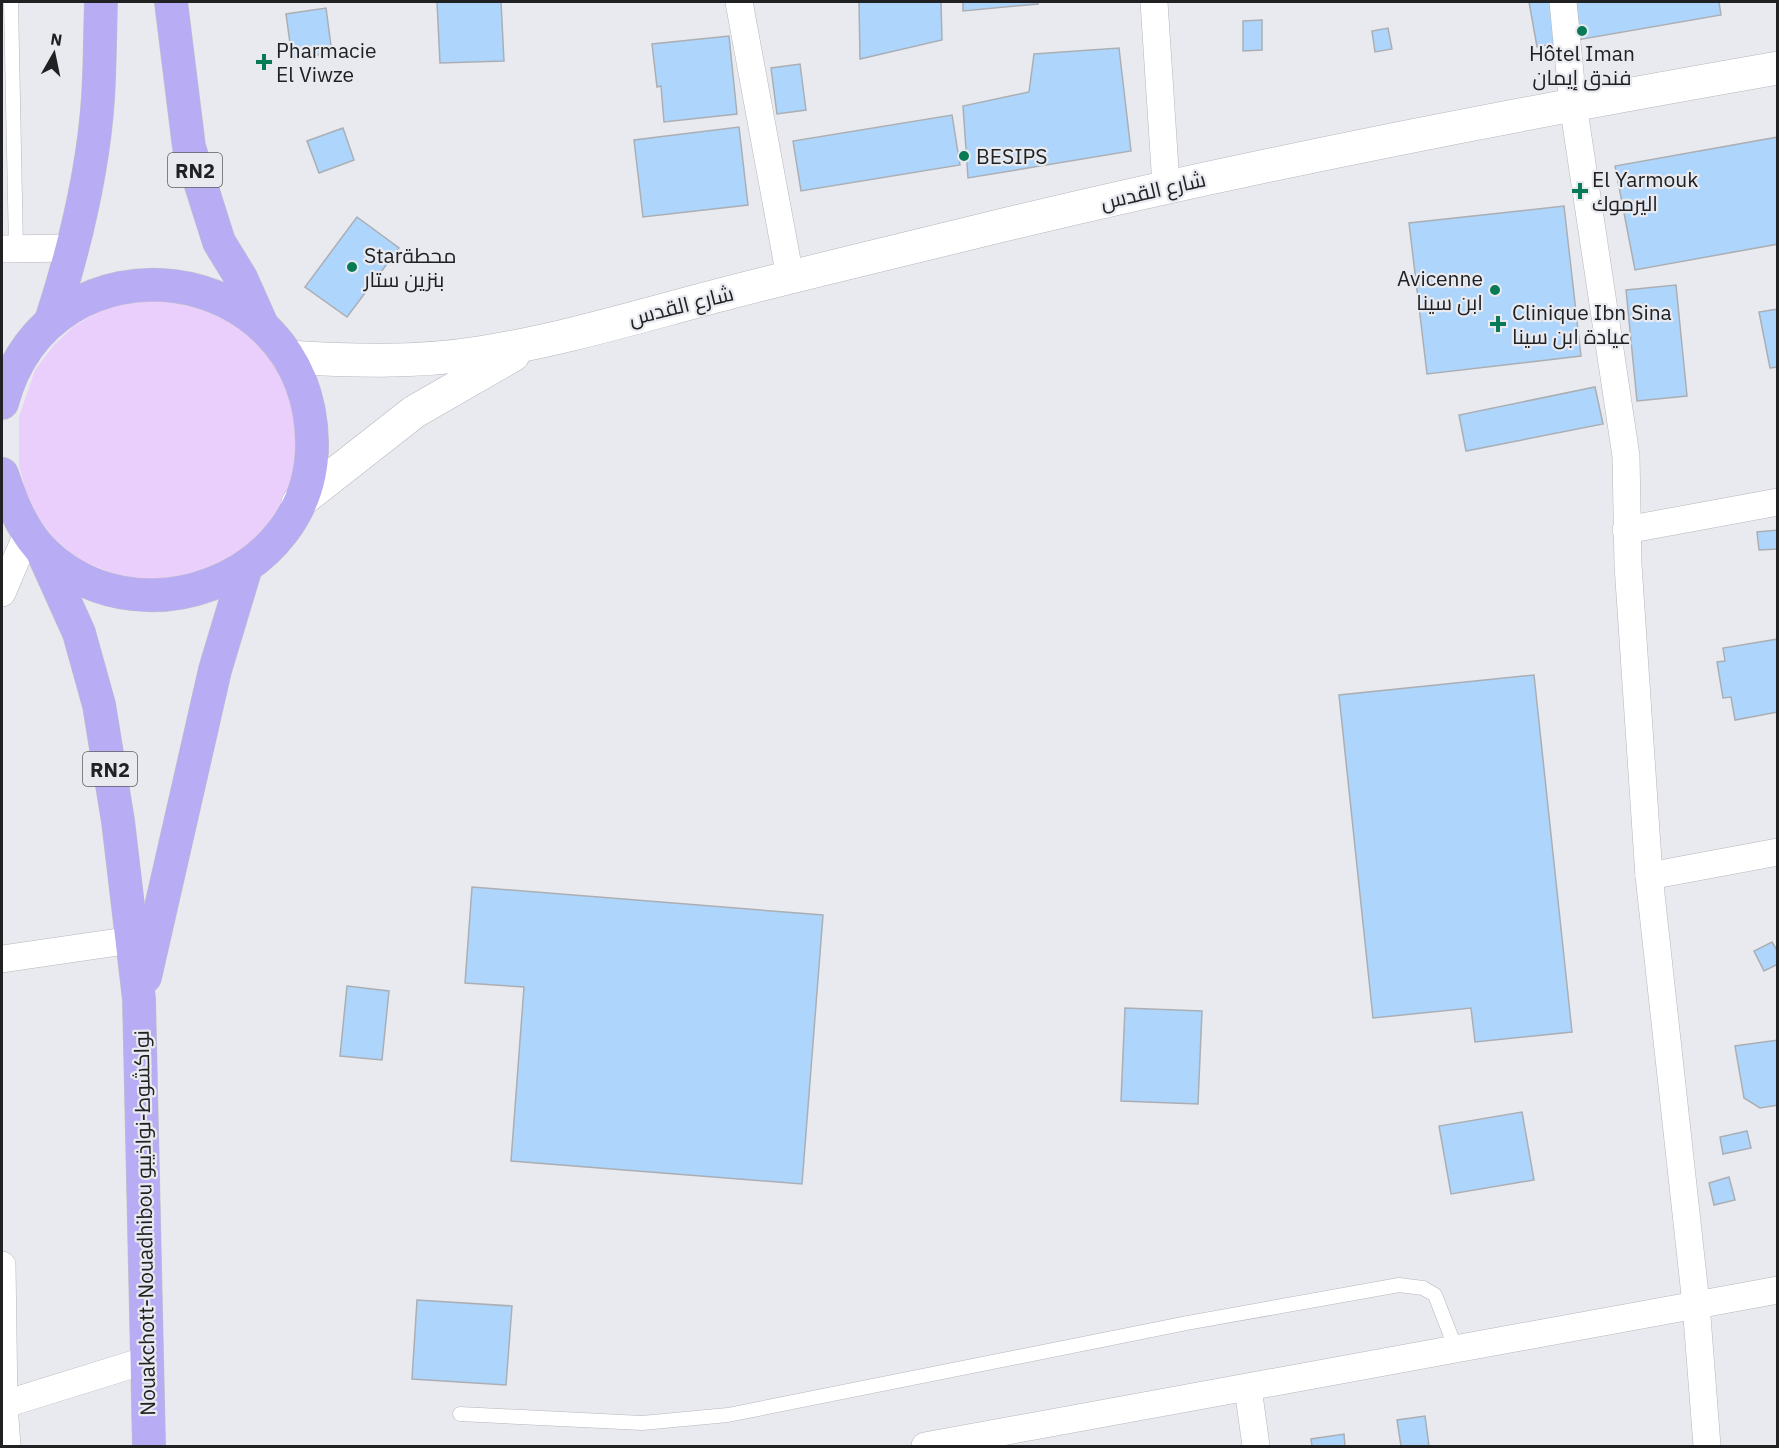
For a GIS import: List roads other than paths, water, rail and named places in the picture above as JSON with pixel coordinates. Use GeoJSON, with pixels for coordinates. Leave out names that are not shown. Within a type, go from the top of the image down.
{"type":"FeatureCollection","features":[{"type":"Feature","properties":{"kind":"highway"},"geometry":{"type":"LineString","coordinates":[[51,321],[72,248],[88,169],[98,99],[101,2]]}},
{"type":"Feature","properties":{"kind":"highway","name":"RN2"},"geometry":{"type":"LineString","coordinates":[[171,2],[177,68],[189,147],[219,242],[241,278],[263,327]]}},
{"type":"Feature","properties":{"kind":"highway"},"geometry":{"type":"LineString","coordinates":[[2,403],[14,354],[69,307],[112,289],[158,283],[181,285],[225,300],[263,327],[288,357],[302,385],[309,414],[312,444],[308,474],[298,503],[279,535],[246,567],[213,585],[177,595],[140,596],[103,588],[70,572],[22,526]]}},
{"type":"Feature","properties":{"kind":"highway","name":"Nouakchott-Nouadhibou نواكشوط-نواذيبو"},"geometry":{"type":"LineString","coordinates":[[2,474],[22,526],[79,633],[99,705],[118,821],[139,999],[149,1446]]}},
{"type":"Feature","properties":{"kind":"highway","name":"Nouakchott-Nouadhibou نواكشوط-نواذيبو"},"geometry":{"type":"LineString","coordinates":[[139,999],[215,670],[246,567]]}},
{"type":"Feature","properties":{"kind":"street"},"geometry":{"type":"LineString","coordinates":[[739,2],[790,277]]}},
{"type":"Feature","properties":{"kind":"street"},"geometry":{"type":"LineString","coordinates":[[1154,2],[1166,185]]}},
{"type":"Feature","properties":{"kind":"street"},"geometry":{"type":"LineString","coordinates":[[1563,2],[1574,104],[1626,456],[1626,530],[1649,876],[1696,1304],[1707,1446]]}},
{"type":"Feature","properties":{"kind":"street","name":"شارع القدس"},"geometry":{"type":"LineString","coordinates":[[536,343],[790,277],[1166,185],[1574,104],[1778,68]]}},
{"type":"Feature","properties":{"kind":"street"},"geometry":{"type":"LineString","coordinates":[[9,249],[72,248]]}},
{"type":"Feature","properties":{"kind":"street"},"geometry":{"type":"LineString","coordinates":[[288,357],[351,361],[412,359],[475,354],[536,343]]}},
{"type":"Feature","properties":{"kind":"street"},"geometry":{"type":"LineString","coordinates":[[298,503],[414,412],[536,343]]}},
{"type":"Feature","properties":{"kind":"street"},"geometry":{"type":"LineString","coordinates":[[1626,530],[1778,502]]}},
{"type":"Feature","properties":{"kind":"street"},"geometry":{"type":"LineString","coordinates":[[2,593],[22,526]]}},
{"type":"Feature","properties":{"kind":"street"},"geometry":{"type":"LineString","coordinates":[[1649,876],[1778,852]]}},
{"type":"Feature","properties":{"kind":"street"},"geometry":{"type":"LineString","coordinates":[[2,959],[132,940]]}},
{"type":"Feature","properties":{"kind":"street"},"geometry":{"type":"LineString","coordinates":[[2,1264],[3,1405],[7,1446]]}},
{"type":"Feature","properties":{"kind":"street"},"geometry":{"type":"LineString","coordinates":[[925,1446],[1248,1389],[1778,1290]]}},
{"type":"Feature","properties":{"kind":"street"},"geometry":{"type":"LineString","coordinates":[[3,1405],[147,1360]]}},
{"type":"Feature","properties":{"kind":"street"},"geometry":{"type":"LineString","coordinates":[[1248,1389],[1256,1446]]}},
{"type":"Feature","properties":{"kind":"lane"},"geometry":{"type":"LineString","coordinates":[[9,249],[11,2]]}},
{"type":"Feature","properties":{"kind":"lane"},"geometry":{"type":"LineString","coordinates":[[460,1414],[642,1423],[728,1415],[1187,1323],[1399,1285],[1423,1288],[1435,1295],[1456,1349]]}},
{"type":"Feature","properties":{"kind":"place","name":"Hôtel Iman فندق إيمان"},"geometry":{"type":"Point","coordinates":[1582,31]}},
{"type":"Feature","properties":{"kind":"place","name":"Pharmacie El Viwze"},"geometry":{"type":"Point","coordinates":[264,62]}},
{"type":"Feature","properties":{"kind":"place","name":"BESIPS"},"geometry":{"type":"Point","coordinates":[964,156]}},
{"type":"Feature","properties":{"kind":"place","name":"El Yarmouk اليرموك"},"geometry":{"type":"Point","coordinates":[1580,191]}},
{"type":"Feature","properties":{"kind":"place","name":"Starمحطة بنزين ستار"},"geometry":{"type":"Point","coordinates":[352,267]}},
{"type":"Feature","properties":{"kind":"place","name":"Avicenne ابن سينا"},"geometry":{"type":"Point","coordinates":[1495,290]}},
{"type":"Feature","properties":{"kind":"place","name":"Clinique Ibn Sina عيادة ابن سينا"},"geometry":{"type":"Point","coordinates":[1498,324]}}]}
